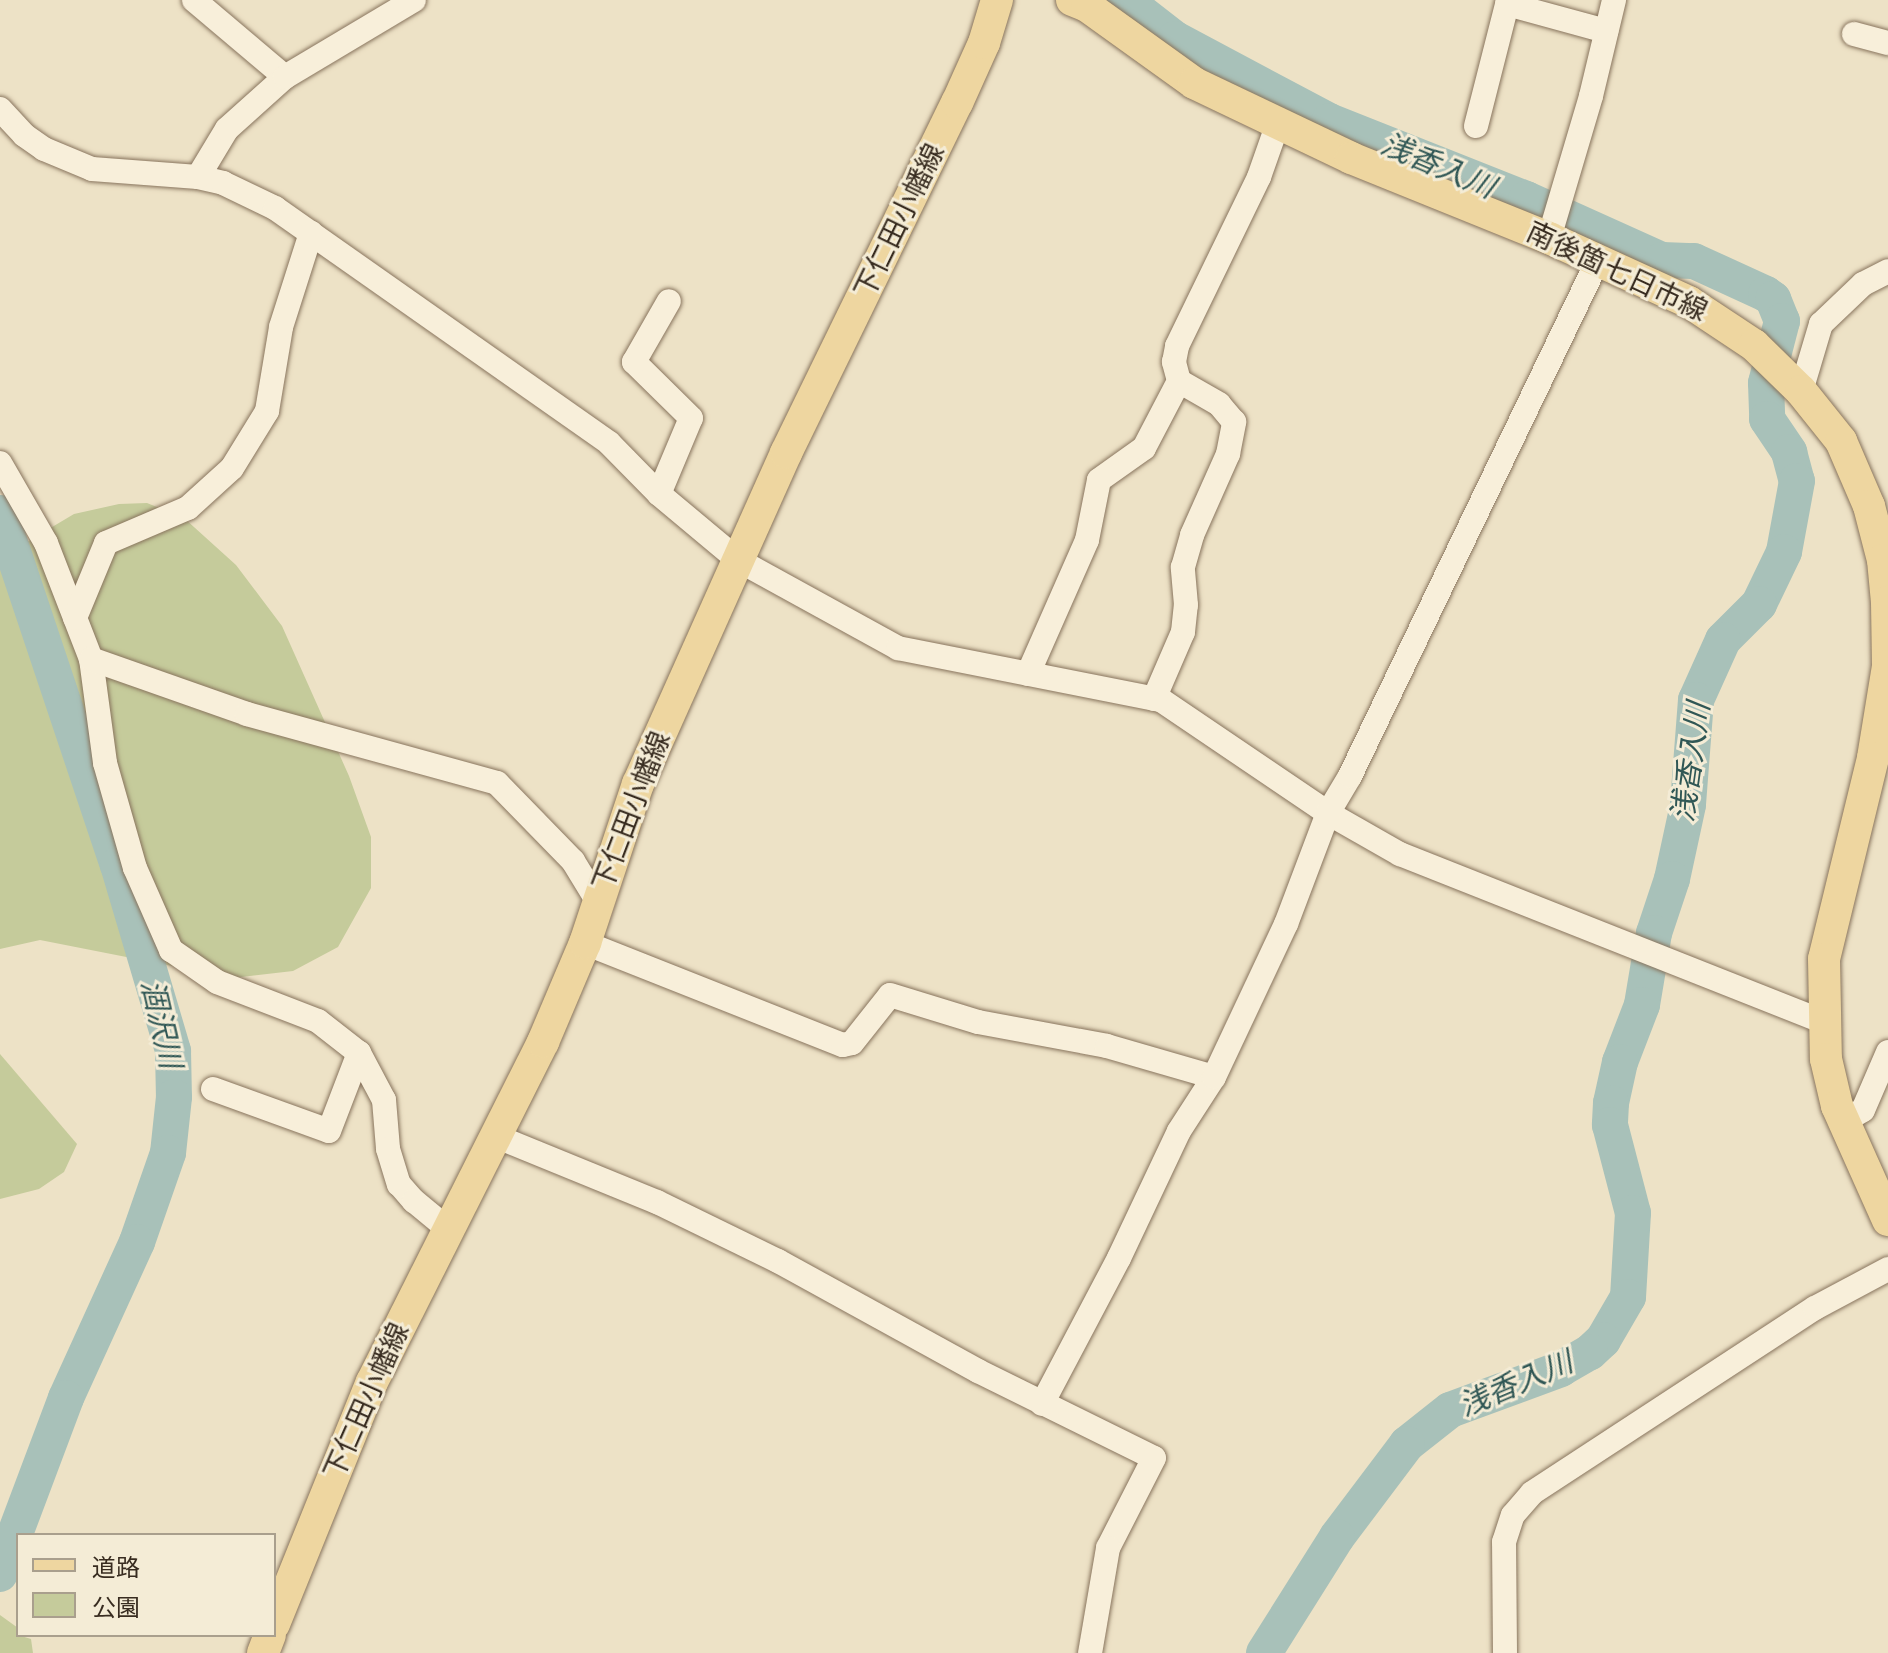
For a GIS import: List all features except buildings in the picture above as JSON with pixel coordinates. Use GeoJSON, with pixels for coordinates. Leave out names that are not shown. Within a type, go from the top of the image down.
{"type":"FeatureCollection","features":[{"type":"Feature","properties":{"kind":"main road","name":"下仁田小幡線"},"geometry":{"type":"LineString","coordinates":[[276,1619],[372,1382],[543,1042],[585,943],[638,784],[786,453],[957,103],[984,43],[997,0]]}},
{"type":"Feature","properties":{"kind":"main road","name":"南後箇七日市線"},"geometry":{"type":"LineString","coordinates":[[1072,0],[1087,6],[1182,76],[1351,158],[1555,217],[1598,260],[1689,302],[1758,349],[1795,386],[1841,441],[1855,470],[1877,534],[1888,602],[1888,666],[1879,728],[1824,959],[1826,1059],[1843,1122],[1888,1220]]}},
{"type":"Feature","properties":{"kind":"street"},"geometry":{"type":"LineString","coordinates":[[194,0],[285,77]]}},
{"type":"Feature","properties":{"kind":"street"},"geometry":{"type":"LineString","coordinates":[[198,177],[227,129],[285,77],[414,0]]}},
{"type":"Feature","properties":{"kind":"street"},"geometry":{"type":"LineString","coordinates":[[1555,217],[1614,0]]}},
{"type":"Feature","properties":{"kind":"street"},"geometry":{"type":"LineString","coordinates":[[1476,126],[1507,4],[1606,31]]}},
{"type":"Feature","properties":{"kind":"street"},"geometry":{"type":"LineString","coordinates":[[1854,34],[1888,43]]}},
{"type":"Feature","properties":{"kind":"street"},"geometry":{"type":"LineString","coordinates":[[0,109],[24,135],[44,149],[92,169],[198,177],[223,183],[275,208],[609,443],[659,494],[738,560],[898,648],[1154,699],[1328,813],[1400,854],[1824,1022]]}},
{"type":"Feature","properties":{"kind":"street"},"geometry":{"type":"LineString","coordinates":[[1028,674],[1087,540],[1099,480],[1144,448],[1179,381],[1174,362],[1177,346],[1259,177],[1278,123]]}},
{"type":"Feature","properties":{"kind":"street"},"geometry":{"type":"LineString","coordinates":[[75,618],[106,543],[188,508],[232,468],[267,411],[281,327],[311,233]]}},
{"type":"Feature","properties":{"kind":"street"},"geometry":{"type":"LineString","coordinates":[[1042,1404],[1119,1258],[1179,1131],[1214,1077],[1286,924],[1328,813],[1350,776],[1598,260]]}},
{"type":"Feature","properties":{"kind":"street"},"geometry":{"type":"LineString","coordinates":[[1795,386],[1821,324],[1863,284],[1888,271]]}},
{"type":"Feature","properties":{"kind":"street"},"geometry":{"type":"LineString","coordinates":[[659,494],[691,418],[634,362],[669,301]]}},
{"type":"Feature","properties":{"kind":"street"},"geometry":{"type":"LineString","coordinates":[[1154,699],[1183,632],[1186,605],[1183,567],[1192,535],[1228,454],[1234,422],[1219,404],[1179,381]]}},
{"type":"Feature","properties":{"kind":"street"},"geometry":{"type":"LineString","coordinates":[[0,463],[46,543],[91,659],[105,763],[135,868],[171,950],[217,982],[318,1021],[359,1053],[384,1100],[388,1149],[399,1184],[449,1230]]}},
{"type":"Feature","properties":{"kind":"street"},"geometry":{"type":"LineString","coordinates":[[91,659],[247,714],[497,783],[573,861],[598,902]]}},
{"type":"Feature","properties":{"kind":"street"},"geometry":{"type":"LineString","coordinates":[[585,943],[843,1045],[852,1043],[890,995],[978,1022],[1107,1046],[1214,1077]]}},
{"type":"Feature","properties":{"kind":"street"},"geometry":{"type":"LineString","coordinates":[[1843,1122],[1863,1110],[1888,1052]]}},
{"type":"Feature","properties":{"kind":"street"},"geometry":{"type":"LineString","coordinates":[[213,1089],[329,1131],[359,1053]]}},
{"type":"Feature","properties":{"kind":"street"},"geometry":{"type":"LineString","coordinates":[[495,1136],[697,1222],[1042,1404],[1154,1458],[1108,1548],[1090,1653]]}},
{"type":"Feature","properties":{"kind":"street"},"geometry":{"type":"LineString","coordinates":[[1505,1653],[1504,1542],[1513,1515],[1532,1493],[1815,1308],[1888,1269]]}},
{"type":"Feature","properties":{"kind":"green space"},"geometry":{"type":"Polygon","coordinates":[[[147,503],[184,518],[236,565],[282,626],[349,776],[371,837],[371,888],[338,947],[293,971],[233,978],[40,940],[0,949],[0,558],[74,514],[119,504],[147,503]]]}},
{"type":"Feature","properties":{"kind":"green space"},"geometry":{"type":"Polygon","coordinates":[[[0,1054],[77,1144],[64,1172],[39,1189],[0,1199],[0,1054]]]}},
{"type":"Feature","properties":{"kind":"green space"},"geometry":{"type":"Polygon","coordinates":[[[0,1615],[16,1627],[16,1637],[31,1639],[33,1653],[0,1653],[0,1615]]]}},
{"type":"Feature","properties":{"kind":"waterway","name":"浅香入川"},"geometry":{"type":"LineString","coordinates":[[1125,0],[1175,39],[1329,121],[1526,199],[1662,260],[1694,261],[1773,299],[1782,321],[1766,383],[1767,419],[1789,452],[1797,481],[1784,552],[1759,604],[1723,640],[1696,700],[1688,805],[1672,879],[1654,933],[1642,1005],[1620,1062],[1611,1103],[1610,1125],[1633,1213],[1628,1297],[1603,1340],[1590,1352],[1561,1369],[1450,1410],[1407,1444],[1337,1537],[1264,1653]]}},
{"type":"Feature","properties":{"kind":"waterway","name":"涸沢川"},"geometry":{"type":"LineString","coordinates":[[0,513],[118,865],[173,1051],[174,1097],[168,1153],[137,1242],[66,1398],[0,1574]]}}]}
